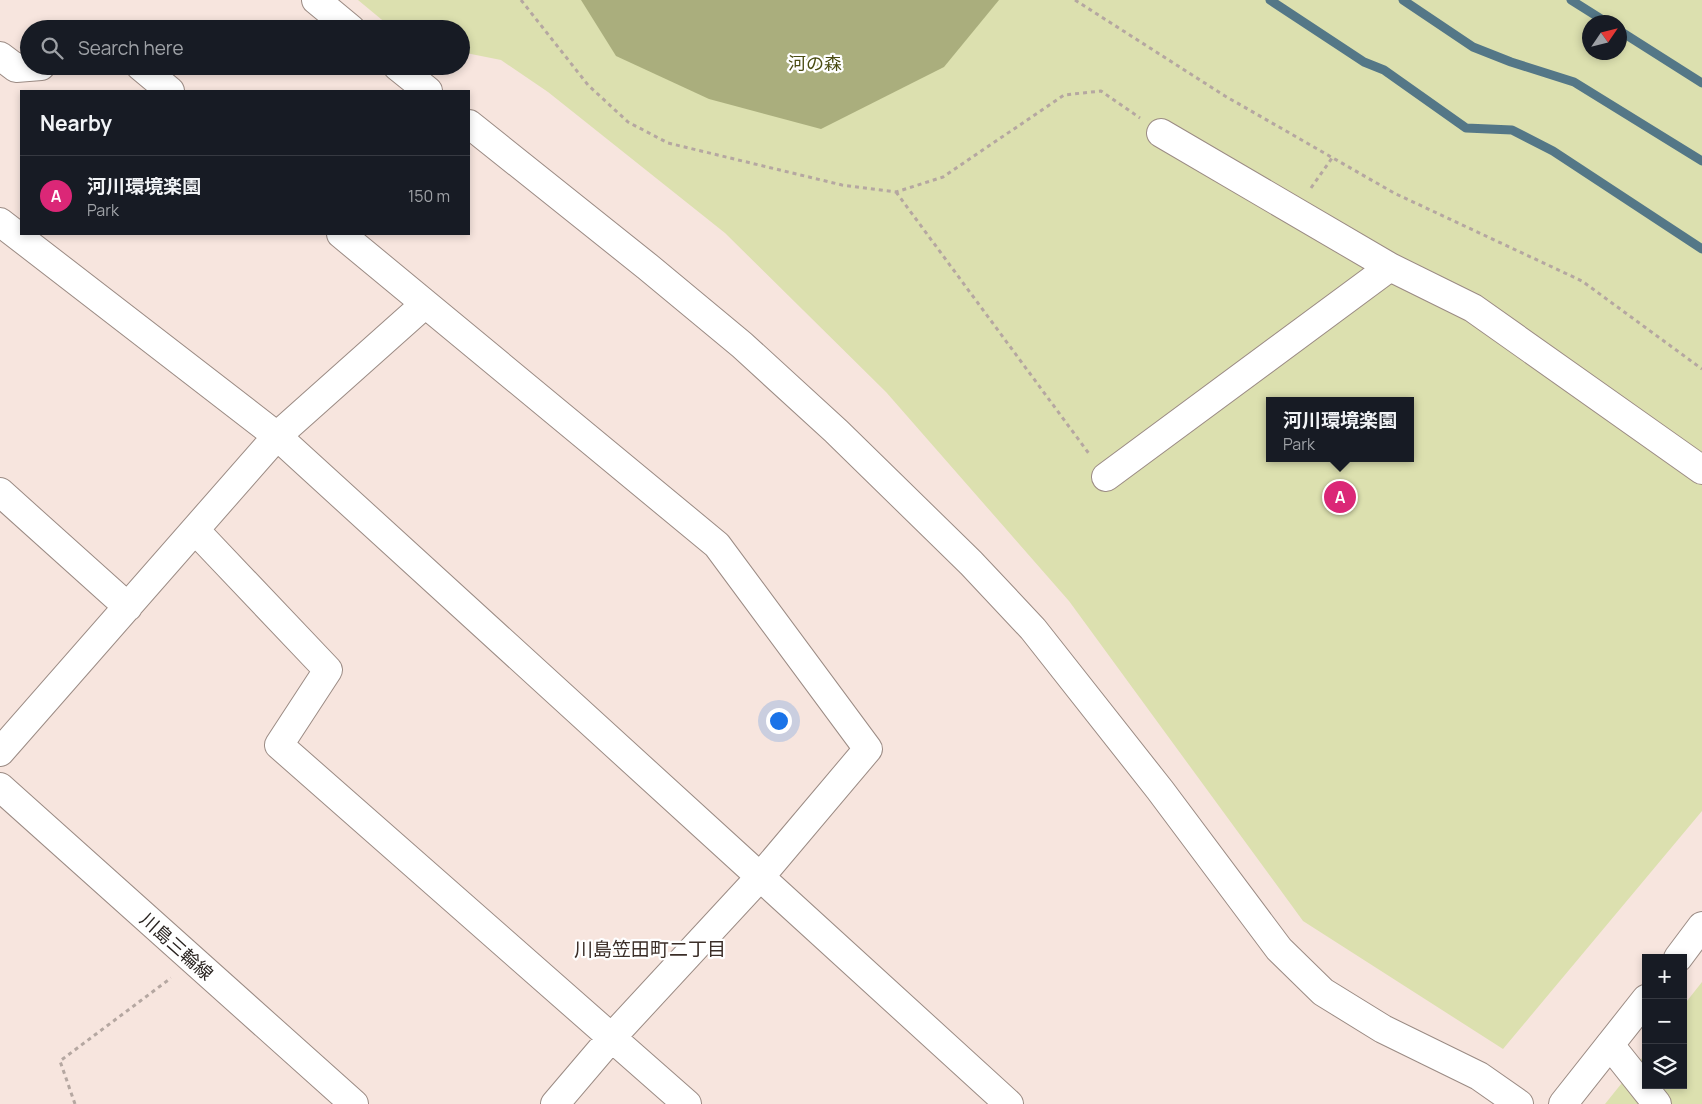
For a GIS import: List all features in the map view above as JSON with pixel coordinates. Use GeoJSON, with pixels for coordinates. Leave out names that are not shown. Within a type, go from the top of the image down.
{"type":"FeatureCollection","features":[{"type":"Feature","properties":{"kind":"street"},"geometry":{"type":"LineString","coordinates":[[316,0],[340,20]]}},
{"type":"Feature","properties":{"kind":"street"},"geometry":{"type":"LineString","coordinates":[[0,56],[16,68],[20,68]]}},
{"type":"Feature","properties":{"kind":"street"},"geometry":{"type":"LineString","coordinates":[[151,75],[169,90]]}},
{"type":"Feature","properties":{"kind":"street"},"geometry":{"type":"LineString","coordinates":[[408,75],[427,90]]}},
{"type":"Feature","properties":{"kind":"street"},"geometry":{"type":"LineString","coordinates":[[470,125],[742,345],[836,431],[971,564],[1033,628],[1160,790],[1279,949],[1323,992],[1383,1029],[1479,1076],[1519,1104]]}},
{"type":"Feature","properties":{"kind":"street"},"geometry":{"type":"LineString","coordinates":[[1161,133],[1390,267],[1472,308],[1702,470]]}},
{"type":"Feature","properties":{"kind":"street"},"geometry":{"type":"LineString","coordinates":[[0,222],[277,436],[1009,1104]]}},
{"type":"Feature","properties":{"kind":"street"},"geometry":{"type":"LineString","coordinates":[[342,235],[717,545],[868,749],[760,877],[612,1037],[556,1104]]}},
{"type":"Feature","properties":{"kind":"street"},"geometry":{"type":"LineString","coordinates":[[1106,477],[1390,267]]}},
{"type":"Feature","properties":{"kind":"street"},"geometry":{"type":"LineString","coordinates":[[0,752],[277,436],[425,304]]}},
{"type":"Feature","properties":{"kind":"street"},"geometry":{"type":"LineString","coordinates":[[0,492],[128,607]]}},
{"type":"Feature","properties":{"kind":"street"},"geometry":{"type":"LineString","coordinates":[[195,530],[328,670],[279,745],[687,1104]]}},
{"type":"Feature","properties":{"kind":"street","name":"川島三輪線"},"geometry":{"type":"LineString","coordinates":[[0,788],[354,1104]]}},
{"type":"Feature","properties":{"kind":"street"},"geometry":{"type":"LineString","coordinates":[[1681,954],[1702,926]]}},
{"type":"Feature","properties":{"kind":"street"},"geometry":{"type":"LineString","coordinates":[[1563,1104],[1642,1004]]}},
{"type":"Feature","properties":{"kind":"street"},"geometry":{"type":"LineString","coordinates":[[1610,1045],[1657,1104]]}},
{"type":"Feature","properties":{"kind":"path"},"geometry":{"type":"LineString","coordinates":[[521,0],[588,85],[628,122],[668,143],[842,185],[896,192],[943,177],[1064,95],[1101,91],[1161,133]]}},
{"type":"Feature","properties":{"kind":"path"},"geometry":{"type":"LineString","coordinates":[[1075,0],[1225,96],[1394,193],[1582,281],[1702,369]]}},
{"type":"Feature","properties":{"kind":"path"},"geometry":{"type":"LineString","coordinates":[[1295,211],[1332,158]]}},
{"type":"Feature","properties":{"kind":"path"},"geometry":{"type":"LineString","coordinates":[[896,192],[1106,477]]}},
{"type":"Feature","properties":{"kind":"path"},"geometry":{"type":"LineString","coordinates":[[75,1104],[60,1062],[194,961]]}},
{"type":"Feature","properties":{"kind":"green space"},"geometry":{"type":"Polygon","coordinates":[[[358,0],[1702,0],[1702,811],[1503,1049],[1303,921],[1069,601],[886,392],[725,233],[548,92],[501,60],[470,54],[470,20],[382,20],[358,0]]]}},
{"type":"Feature","properties":{"kind":"green space","name":"河の森"},"geometry":{"type":"Polygon","coordinates":[[[581,0],[999,0],[944,67],[821,129],[709,99],[616,56],[581,0]]]}},
{"type":"Feature","properties":{"kind":"green space"},"geometry":{"type":"Polygon","coordinates":[[[1702,982],[1702,1104],[1605,1104],[1642,1058],[1642,1089],[1687,1089],[1687,1001],[1702,982]]]}},
{"type":"Feature","properties":{"kind":"waterway"},"geometry":{"type":"LineString","coordinates":[[1270,0],[1364,62],[1384,70],[1466,128],[1512,130],[1553,151],[1702,249]]}},
{"type":"Feature","properties":{"kind":"waterway"},"geometry":{"type":"LineString","coordinates":[[1403,0],[1473,47],[1511,62],[1574,82],[1702,161]]}},
{"type":"Feature","properties":{"kind":"waterway"},"geometry":{"type":"LineString","coordinates":[[1571,0],[1595,15]]}},
{"type":"Feature","properties":{"kind":"waterway"},"geometry":{"type":"LineString","coordinates":[[1627,35],[1702,83]]}},
{"type":"Feature","properties":{"kind":"place","name":"河川環境楽園"},"geometry":{"type":"Point","coordinates":[1340,497]}},
{"type":"Feature","properties":{"kind":"district","name":"川島笠田町二丁目"},"geometry":{"type":"Point","coordinates":[650,949]}}]}
